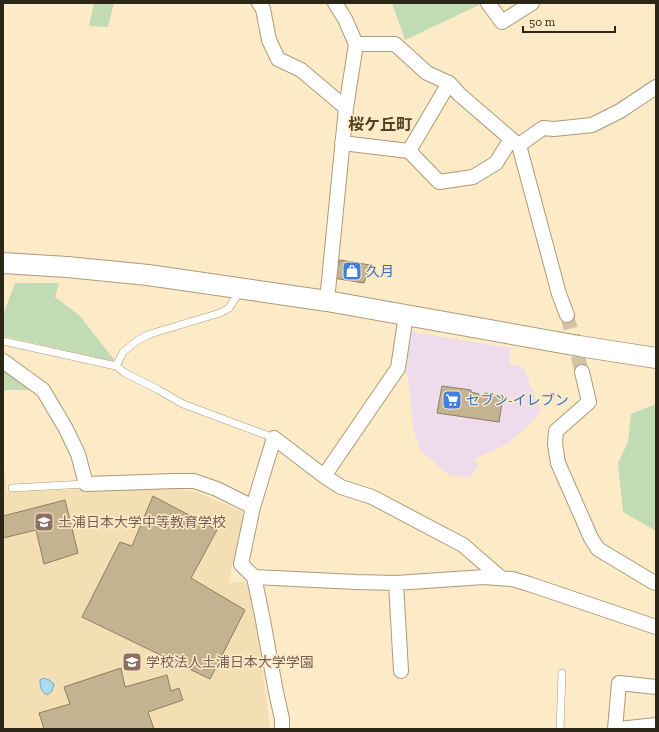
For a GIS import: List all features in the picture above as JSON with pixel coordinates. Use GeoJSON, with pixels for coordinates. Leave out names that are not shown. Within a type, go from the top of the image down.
{"type":"FeatureCollection","features":[{"type":"Feature","properties":{"kind":"street"},"geometry":{"type":"LineString","coordinates":[[259,3],[263,9],[269,40],[278,58],[300,70],[346,108]]}},
{"type":"Feature","properties":{"kind":"street"},"geometry":{"type":"LineString","coordinates":[[327,301],[342,143],[356,44],[345,19],[335,3]]}},
{"type":"Feature","properties":{"kind":"street"},"geometry":{"type":"LineString","coordinates":[[488,3],[502,22],[532,3]]}},
{"type":"Feature","properties":{"kind":"street"},"geometry":{"type":"LineString","coordinates":[[356,44],[395,44],[427,73],[448,83],[515,142],[559,294],[567,316]]}},
{"type":"Feature","properties":{"kind":"street"},"geometry":{"type":"LineString","coordinates":[[409,151],[448,83]]}},
{"type":"Feature","properties":{"kind":"street"},"geometry":{"type":"LineString","coordinates":[[342,143],[409,151],[439,182],[474,177],[496,163],[515,142],[543,128],[554,129],[592,125],[620,111],[656,87]]}},
{"type":"Feature","properties":{"kind":"street"},"geometry":{"type":"LineString","coordinates":[[3,263],[140,274],[241,288],[327,301],[579,346],[656,358]]}},
{"type":"Feature","properties":{"kind":"street"},"geometry":{"type":"LineString","coordinates":[[324,476],[398,368],[406,315]]}},
{"type":"Feature","properties":{"kind":"street"},"geometry":{"type":"LineString","coordinates":[[3,361],[43,390],[66,429],[78,454],[86,484],[175,480],[194,481],[217,489],[253,507]]}},
{"type":"Feature","properties":{"kind":"street"},"geometry":{"type":"LineString","coordinates":[[582,372],[588,402],[556,431],[555,444],[558,463],[591,538],[598,549],[656,583]]}},
{"type":"Feature","properties":{"kind":"street"},"geometry":{"type":"LineString","coordinates":[[282,729],[282,719],[254,577],[241,564],[253,507],[274,438],[341,487],[372,497],[463,545],[501,578]]}},
{"type":"Feature","properties":{"kind":"street"},"geometry":{"type":"LineString","coordinates":[[254,577],[396,583],[484,577],[512,579],[656,627]]}},
{"type":"Feature","properties":{"kind":"street"},"geometry":{"type":"LineString","coordinates":[[396,583],[402,671]]}},
{"type":"Feature","properties":{"kind":"street"},"geometry":{"type":"LineString","coordinates":[[615,729],[619,683],[656,687]]}},
{"type":"Feature","properties":{"kind":"street"},"geometry":{"type":"LineString","coordinates":[[619,729],[656,725]]}},
{"type":"Feature","properties":{"kind":"lane"},"geometry":{"type":"LineString","coordinates":[[116,366],[123,352],[138,340],[150,334],[220,313],[229,308],[241,288]]}},
{"type":"Feature","properties":{"kind":"lane"},"geometry":{"type":"LineString","coordinates":[[3,340],[116,366],[125,373],[183,404],[274,438]]}},
{"type":"Feature","properties":{"kind":"lane"},"geometry":{"type":"LineString","coordinates":[[12,488],[86,484]]}},
{"type":"Feature","properties":{"kind":"lane"},"geometry":{"type":"LineString","coordinates":[[560,729],[562,673]]}},
{"type":"Feature","properties":{"kind":"shaded area"},"geometry":{"type":"Polygon","coordinates":[[[411,332],[511,348],[509,364],[523,367],[541,411],[530,424],[507,444],[475,459],[478,466],[470,477],[450,476],[420,450],[413,428],[408,376],[406,372],[411,332]]]}},
{"type":"Feature","properties":{"kind":"shaded area","name":"学校法人土浦日本大学学園"},"geometry":{"type":"Polygon","coordinates":[[[3,462],[7,492],[172,488],[196,492],[239,510],[245,519],[231,570],[229,583],[245,582],[250,585],[253,594],[270,729],[3,729],[3,462]]]}},
{"type":"Feature","properties":{"kind":"green space"},"geometry":{"type":"Polygon","coordinates":[[[94,3],[114,3],[108,27],[89,26],[94,3]]]}},
{"type":"Feature","properties":{"kind":"green space"},"geometry":{"type":"Polygon","coordinates":[[[392,3],[479,3],[481,4],[405,40],[392,3]]]}},
{"type":"Feature","properties":{"kind":"green space"},"geometry":{"type":"Polygon","coordinates":[[[15,283],[59,283],[55,297],[79,315],[116,362],[3,336],[3,315],[15,283]]]}},
{"type":"Feature","properties":{"kind":"green space"},"geometry":{"type":"Polygon","coordinates":[[[9,370],[30,390],[3,390],[3,372],[9,370]]]}},
{"type":"Feature","properties":{"kind":"green space"},"geometry":{"type":"Polygon","coordinates":[[[656,404],[656,531],[623,512],[618,463],[628,442],[631,414],[656,404]]]}},
{"type":"Feature","properties":{"kind":"water"},"geometry":{"type":"Polygon","coordinates":[[[44,678],[54,684],[52,691],[48,695],[42,691],[41,687],[40,680],[44,678]]]}},
{"type":"Feature","properties":{"kind":"building","name":"久月"},"geometry":{"type":"Polygon","coordinates":[[[340,260],[370,265],[364,283],[333,278],[340,260]]]}},
{"type":"Feature","properties":{"kind":"building"},"geometry":{"type":"Polygon","coordinates":[[[442,386],[471,390],[471,392],[484,396],[485,393],[503,396],[499,422],[437,413],[442,386]]]}},
{"type":"Feature","properties":{"kind":"building"},"geometry":{"type":"Polygon","coordinates":[[[153,496],[217,530],[191,578],[245,610],[210,679],[82,617],[120,542],[132,546],[153,496]]]}},
{"type":"Feature","properties":{"kind":"building"},"geometry":{"type":"Polygon","coordinates":[[[65,500],[78,553],[44,564],[36,530],[3,538],[3,516],[65,500]]]}},
{"type":"Feature","properties":{"kind":"building"},"geometry":{"type":"Polygon","coordinates":[[[121,668],[125,687],[167,675],[171,691],[179,688],[183,700],[148,712],[154,729],[44,729],[39,713],[70,704],[64,687],[121,668]]]}},
{"type":"Feature","properties":{"kind":"tunnel"},"geometry":{"type":"LineString","coordinates":[[567,315],[582,372]]}},
{"type":"Feature","properties":{"kind":"place","name":"久月"},"geometry":{"type":"Point","coordinates":[352,271]}},
{"type":"Feature","properties":{"kind":"place","name":"セブン-イレブン"},"geometry":{"type":"Point","coordinates":[452,400]}},
{"type":"Feature","properties":{"kind":"place","name":"土浦日本大学中等教育学校"},"geometry":{"type":"Point","coordinates":[44,522]}},
{"type":"Feature","properties":{"kind":"place","name":"学校法人土浦日本大学学園"},"geometry":{"type":"Point","coordinates":[132,662]}},
{"type":"Feature","properties":{"kind":"district","name":"桜ケ丘町"},"geometry":{"type":"Point","coordinates":[380,124]}}]}
